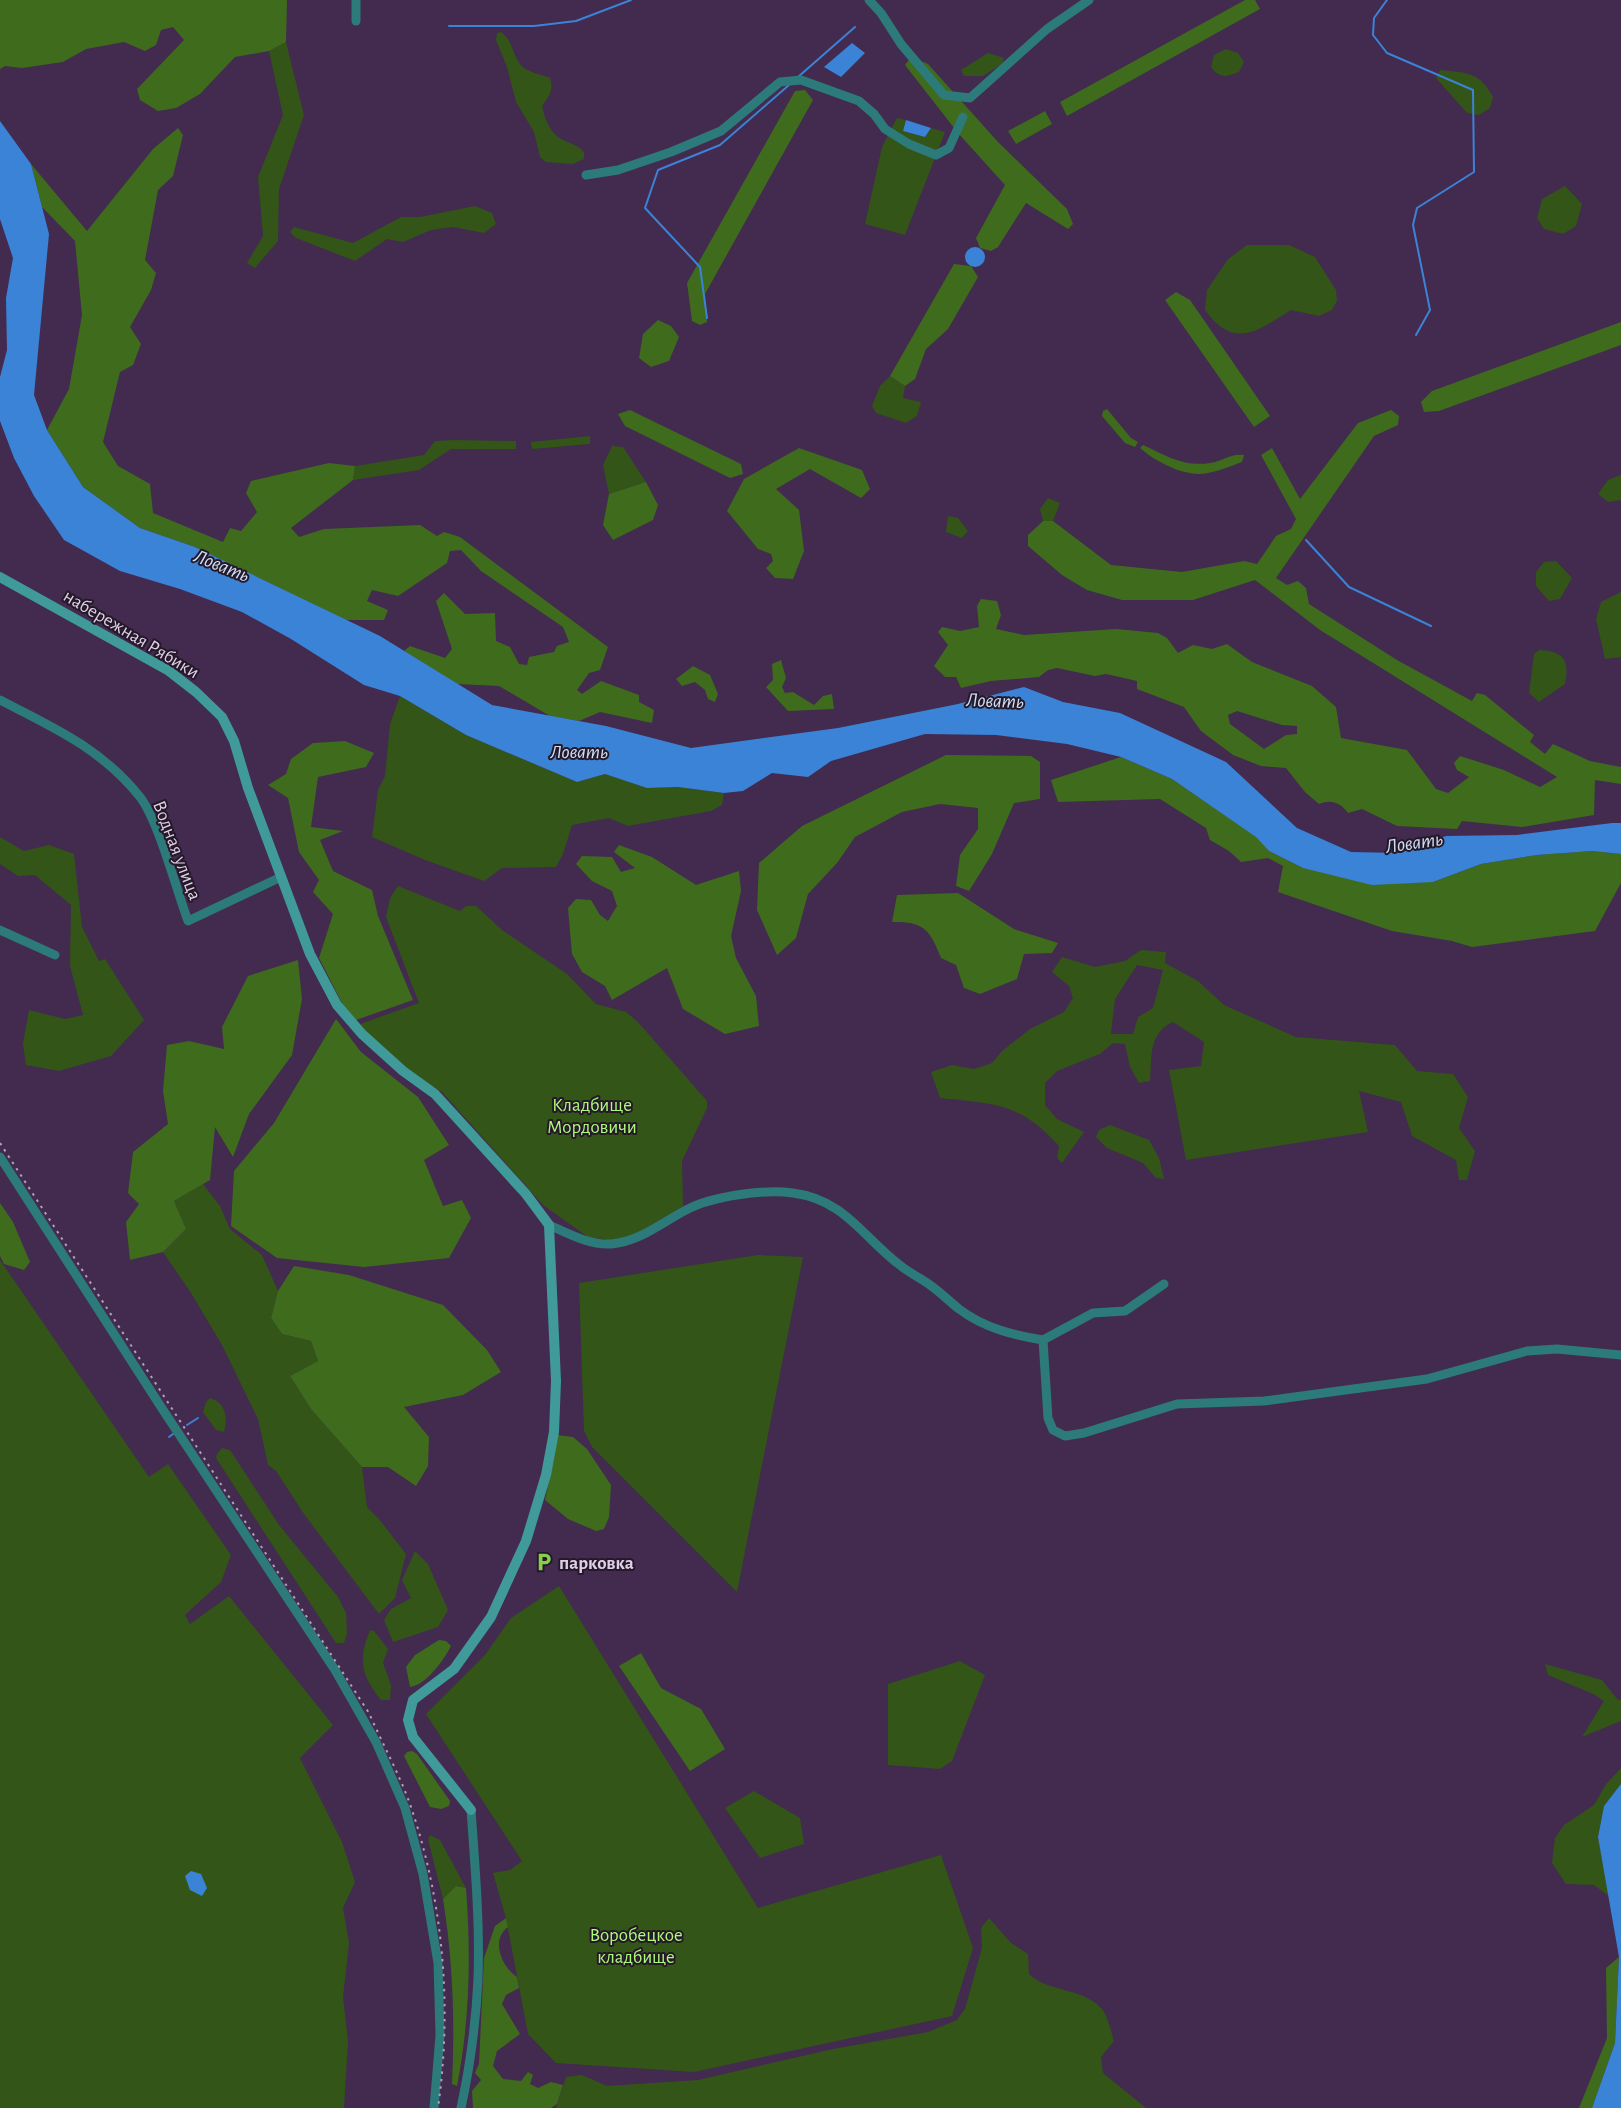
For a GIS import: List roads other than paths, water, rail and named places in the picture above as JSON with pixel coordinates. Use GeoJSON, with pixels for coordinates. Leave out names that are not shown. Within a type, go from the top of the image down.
{"type":"FeatureCollection","features":[{"type":"Feature","properties":{"kind":"street"},"geometry":{"type":"LineString","coordinates":[[356,0],[356,21]]}},
{"type":"Feature","properties":{"kind":"street"},"geometry":{"type":"LineString","coordinates":[[869,0],[881,13],[901,44],[944,95],[970,98],[1048,29],[1089,0]]}},
{"type":"Feature","properties":{"kind":"street"},"geometry":{"type":"LineString","coordinates":[[586,175],[618,170],[671,152],[721,131],[780,82],[794,80],[859,101],[874,114],[885,129],[909,144],[936,155],[950,148],[963,117]]}},
{"type":"Feature","properties":{"kind":"street","name":"набережная Рябики"},"geometry":{"type":"LineString","coordinates":[[0,577],[169,672],[196,692],[222,717],[234,741],[248,788],[310,954],[337,1005],[362,1034],[403,1071],[435,1094],[526,1194],[550,1225]]}},
{"type":"Feature","properties":{"kind":"street","name":"Водная улица"},"geometry":{"type":"LineString","coordinates":[[0,700],[71,736],[96,752],[140,798],[153,822],[188,922],[281,876]]}},
{"type":"Feature","properties":{"kind":"street"},"geometry":{"type":"LineString","coordinates":[[0,930],[55,955]]}},
{"type":"Feature","properties":{"kind":"street"},"geometry":{"type":"LineString","coordinates":[[0,1157],[163,1410],[335,1670],[376,1742],[405,1808],[423,1874],[438,1963],[440,2035],[434,2108]]}},
{"type":"Feature","properties":{"kind":"street"},"geometry":{"type":"LineString","coordinates":[[461,2108],[470,2067],[478,1978],[477,1893],[471,1810],[412,1737],[408,1720],[413,1700],[454,1669],[491,1617],[526,1541],[546,1475],[554,1432],[556,1381],[550,1225],[587,1242],[609,1244],[633,1240],[687,1209],[708,1201],[769,1192],[799,1194],[817,1198],[837,1208],[859,1225],[900,1266],[931,1285],[960,1310],[990,1327],[1016,1336],[1043,1340],[1093,1313],[1125,1311],[1164,1284]]}},
{"type":"Feature","properties":{"kind":"street"},"geometry":{"type":"LineString","coordinates":[[1043,1340],[1048,1418],[1053,1430],[1065,1436],[1084,1433],[1177,1404],[1264,1402],[1427,1379],[1527,1351],[1557,1350],[1621,1355]]}},
{"type":"Feature","properties":{"kind":"water"},"geometry":{"type":"Polygon","coordinates":[[[852,43],[865,53],[841,77],[824,67],[852,43]]]}},
{"type":"Feature","properties":{"kind":"water"},"geometry":{"type":"Polygon","coordinates":[[[906,120],[931,128],[925,137],[903,131],[906,120]]]}},
{"type":"Feature","properties":{"kind":"water","name":"Ловать"},"geometry":{"type":"Polygon","coordinates":[[[0,121],[31,164],[49,234],[34,395],[47,430],[83,487],[140,528],[195,547],[380,636],[492,705],[606,726],[691,748],[838,728],[958,704],[1024,687],[1063,702],[1120,713],[1226,762],[1297,828],[1351,852],[1400,853],[1446,836],[1517,835],[1621,823],[1621,854],[1592,851],[1537,855],[1481,864],[1433,882],[1372,885],[1303,868],[1269,851],[1256,837],[1172,779],[1121,757],[1067,744],[996,735],[925,734],[831,761],[808,777],[772,773],[743,791],[724,793],[678,787],[647,788],[605,774],[577,782],[466,735],[400,696],[364,685],[291,639],[242,612],[180,589],[120,571],[64,540],[34,496],[14,458],[0,421],[0,377],[7,350],[6,298],[13,258],[0,219],[0,121]]]}},
{"type":"Feature","properties":{"kind":"water"},"geometry":{"type":"Polygon","coordinates":[[[975,247],[982,250],[985,257],[982,264],[975,267],[968,264],[965,257],[968,250],[975,247]]]}},
{"type":"Feature","properties":{"kind":"water"},"geometry":{"type":"Polygon","coordinates":[[[1621,1784],[1621,2108],[1592,2108],[1615,2043],[1619,1957],[1598,1837],[1604,1806],[1621,1784]]]}},
{"type":"Feature","properties":{"kind":"water"},"geometry":{"type":"Polygon","coordinates":[[[191,1871],[201,1874],[207,1888],[202,1896],[190,1890],[185,1876],[191,1871]]]}},
{"type":"Feature","properties":{"kind":"waterway"},"geometry":{"type":"LineString","coordinates":[[449,26],[534,26],[576,21],[631,0]]}},
{"type":"Feature","properties":{"kind":"waterway"},"geometry":{"type":"LineString","coordinates":[[1387,0],[1374,18],[1373,35],[1387,53],[1473,90],[1474,172],[1417,208],[1413,225],[1430,310],[1416,335]]}},
{"type":"Feature","properties":{"kind":"waterway"},"geometry":{"type":"LineString","coordinates":[[798,77],[855,27]]}},
{"type":"Feature","properties":{"kind":"waterway"},"geometry":{"type":"LineString","coordinates":[[707,318],[700,267],[645,208],[658,170],[720,145],[789,85]]}},
{"type":"Feature","properties":{"kind":"waterway"},"geometry":{"type":"LineString","coordinates":[[1306,540],[1349,587],[1431,626]]}},
{"type":"Feature","properties":{"kind":"waterway"},"geometry":{"type":"LineString","coordinates":[[187,1425],[198,1418]]}},
{"type":"Feature","properties":{"kind":"waterway"},"geometry":{"type":"LineString","coordinates":[[169,1437],[173,1434]]}},
{"type":"Feature","properties":{"kind":"railway"},"geometry":{"type":"LineString","coordinates":[[0,1143],[369,1713],[397,1773],[408,1798],[423,1846],[438,1920],[444,1996],[442,2071],[438,2108]]}},
{"type":"Feature","properties":{"kind":"place","name":"парковка"},"geometry":{"type":"Point","coordinates":[544,1562]}},
{"type":"Feature","properties":{"kind":"park label","name":"Кладбище Мордовичи"},"geometry":{"type":"Point","coordinates":[592,1115]}},
{"type":"Feature","properties":{"kind":"park label","name":"Воробецкое кладбище"},"geometry":{"type":"Point","coordinates":[636,1945]}}]}
